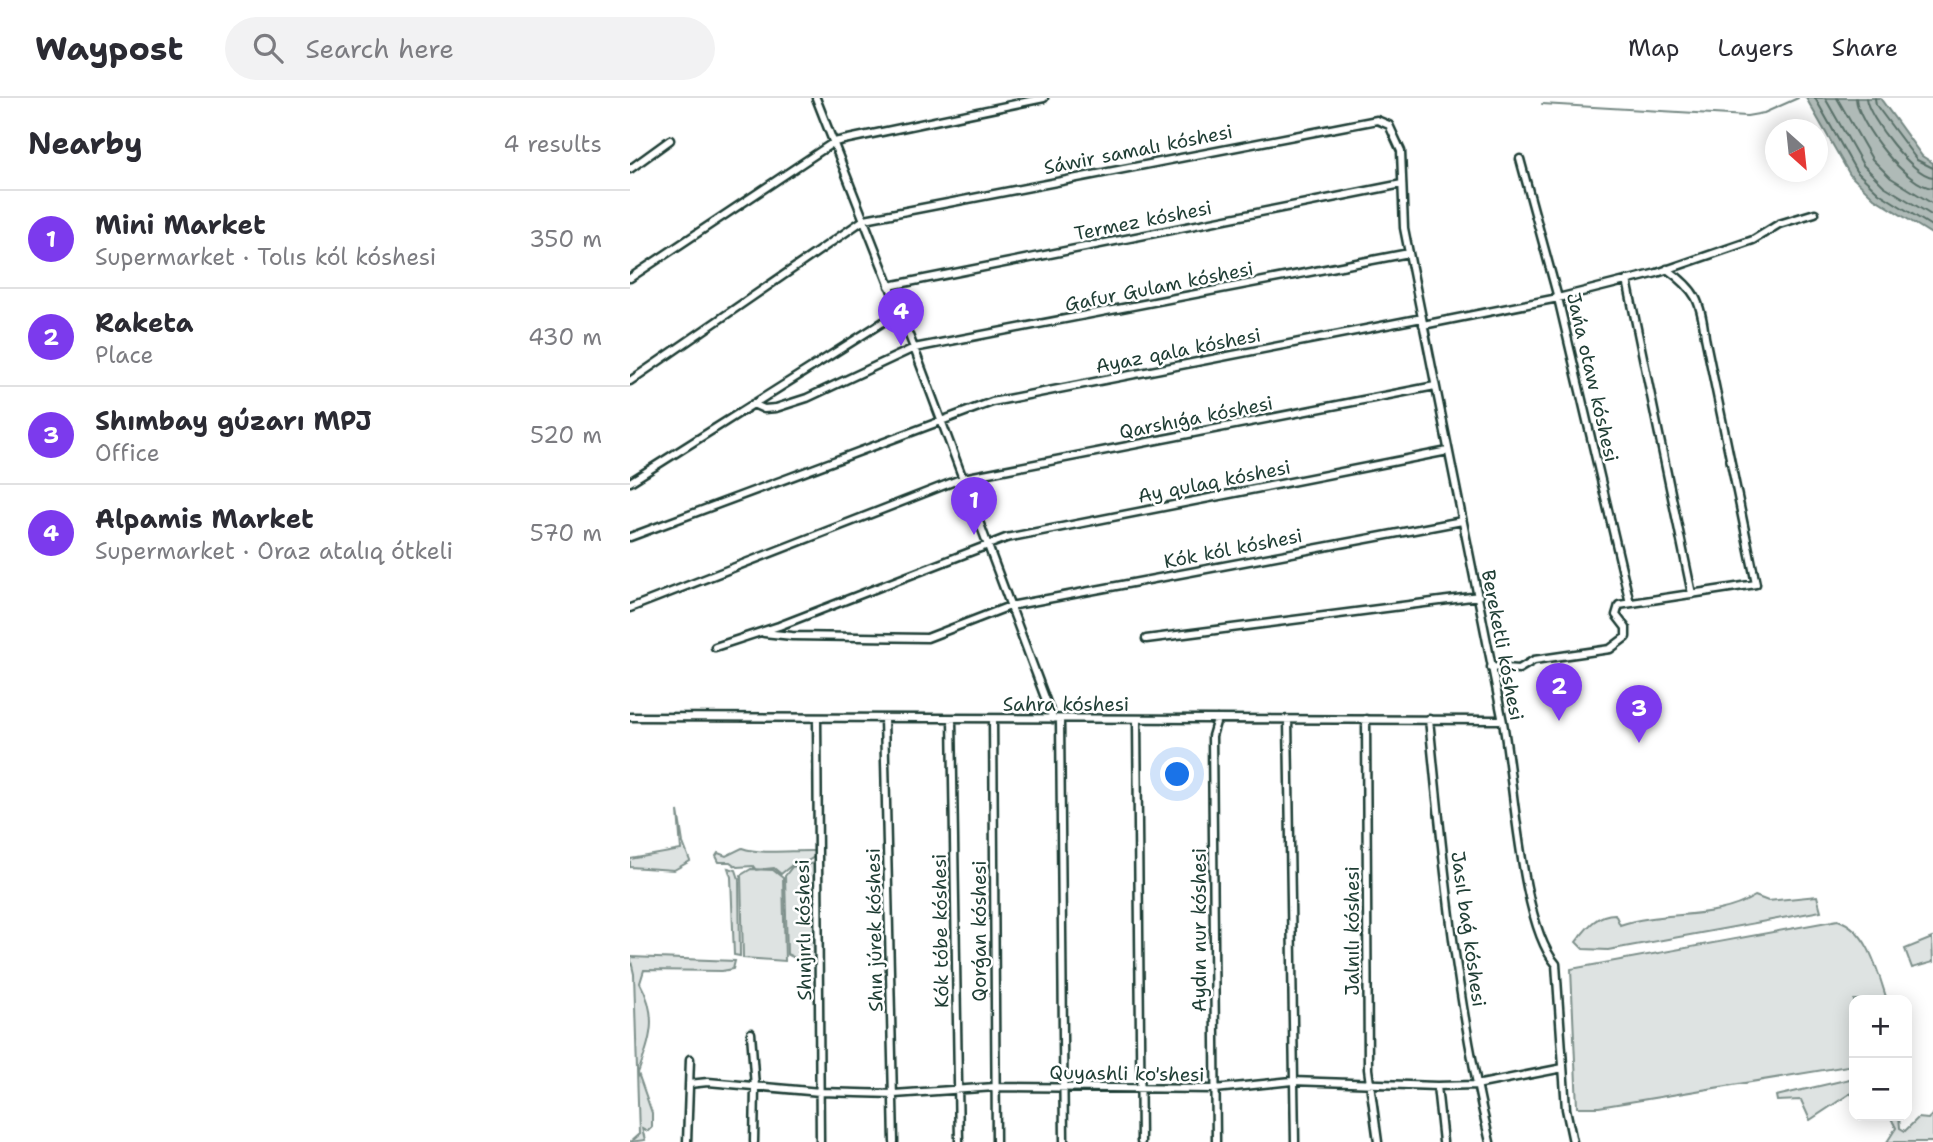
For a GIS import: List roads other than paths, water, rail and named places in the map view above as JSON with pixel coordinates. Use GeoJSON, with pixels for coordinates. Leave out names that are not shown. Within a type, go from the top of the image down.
{"type":"FeatureCollection","features":[{"type":"Feature","properties":{"kind":"street"},"geometry":{"type":"LineString","coordinates":[[816,98],[865,219],[1010,606],[1057,719],[1063,1142]]}},
{"type":"Feature","properties":{"kind":"street"},"geometry":{"type":"LineString","coordinates":[[630,278],[834,142],[1044,98]]}},
{"type":"Feature","properties":{"kind":"street","name":"Sáwir samalı kóshesi"},"geometry":{"type":"LineString","coordinates":[[865,219],[1377,120],[1389,125],[1401,151]]}},
{"type":"Feature","properties":{"kind":"street"},"geometry":{"type":"LineString","coordinates":[[630,169],[670,140]]}},
{"type":"Feature","properties":{"kind":"street","name":"Bereketli kóshesi"},"geometry":{"type":"LineString","coordinates":[[1401,151],[1409,253],[1479,596],[1537,930],[1546,953],[1556,964],[1566,1109],[1573,1142]]}},
{"type":"Feature","properties":{"kind":"street","name":"Jańa otaw kóshesi"},"geometry":{"type":"LineString","coordinates":[[1520,159],[1558,298],[1630,603]]}},
{"type":"Feature","properties":{"kind":"street","name":"Termez kóshesi"},"geometry":{"type":"LineString","coordinates":[[889,286],[1402,184]]}},
{"type":"Feature","properties":{"kind":"street","name":"Ayaz qala kóshesi"},"geometry":{"type":"LineString","coordinates":[[630,537],[992,402],[1558,298],[1667,269],[1753,240],[1780,225],[1815,213]]}},
{"type":"Feature","properties":{"kind":"street"},"geometry":{"type":"LineString","coordinates":[[630,381],[865,219]]}},
{"type":"Feature","properties":{"kind":"street","name":"Gafur Gulam kóshesi"},"geometry":{"type":"LineString","coordinates":[[753,404],[764,409],[776,408],[807,398],[914,348],[1409,253]]}},
{"type":"Feature","properties":{"kind":"street"},"geometry":{"type":"LineString","coordinates":[[1491,667],[1519,669],[1534,660],[1610,649],[1626,637],[1626,628],[1615,610],[1619,605],[1756,584],[1705,337],[1702,310],[1690,286],[1667,269]]}},
{"type":"Feature","properties":{"kind":"street"},"geometry":{"type":"LineString","coordinates":[[1627,280],[1692,594]]}},
{"type":"Feature","properties":{"kind":"street"},"geometry":{"type":"LineString","coordinates":[[630,482],[899,312]]}},
{"type":"Feature","properties":{"kind":"street","name":"Qarshıǵa kóshesi"},"geometry":{"type":"LineString","coordinates":[[630,608],[963,478],[1435,386]]}},
{"type":"Feature","properties":{"kind":"street","name":"Ay qulaq kóshesi"},"geometry":{"type":"LineString","coordinates":[[715,647],[1006,538],[1448,451]]}},
{"type":"Feature","properties":{"kind":"street","name":"Kók kól kóshesi"},"geometry":{"type":"LineString","coordinates":[[760,632],[792,636],[927,638],[1010,606],[1462,521]]}},
{"type":"Feature","properties":{"kind":"street"},"geometry":{"type":"LineString","coordinates":[[1146,639],[1479,596]]}},
{"type":"Feature","properties":{"kind":"street","name":"Sahra kóshesi"},"geometry":{"type":"LineString","coordinates":[[630,717],[1502,720]]}},
{"type":"Feature","properties":{"kind":"street","name":"Shınjırlı kóshesi"},"geometry":{"type":"LineString","coordinates":[[817,718],[820,1142]]}},
{"type":"Feature","properties":{"kind":"street","name":"Shın júrek kóshesi"},"geometry":{"type":"LineString","coordinates":[[884,718],[894,1142]]}},
{"type":"Feature","properties":{"kind":"street","name":"Kók tóbe kóshesi"},"geometry":{"type":"LineString","coordinates":[[951,719],[958,1142]]}},
{"type":"Feature","properties":{"kind":"street","name":"Qorǵan kóshesi"},"geometry":{"type":"LineString","coordinates":[[993,719],[996,1142]]}},
{"type":"Feature","properties":{"kind":"street","name":"Aydın nur kóshesi"},"geometry":{"type":"LineString","coordinates":[[1216,1142],[1212,736],[1217,719]]}},
{"type":"Feature","properties":{"kind":"street","name":"Jalnılı kóshesi"},"geometry":{"type":"LineString","coordinates":[[1366,719],[1370,1082],[1378,1142]]}},
{"type":"Feature","properties":{"kind":"street","name":"Jasıl baǵ kóshesi"},"geometry":{"type":"LineString","coordinates":[[1429,719],[1454,948],[1476,1084],[1490,1142]]}},
{"type":"Feature","properties":{"kind":"street"},"geometry":{"type":"LineString","coordinates":[[1137,720],[1141,1142]]}},
{"type":"Feature","properties":{"kind":"street"},"geometry":{"type":"LineString","coordinates":[[1288,720],[1295,1142]]}},
{"type":"Feature","properties":{"kind":"street"},"geometry":{"type":"LineString","coordinates":[[751,1033],[755,1087],[754,1142]]}},
{"type":"Feature","properties":{"kind":"street"},"geometry":{"type":"LineString","coordinates":[[687,1142],[690,1059]]}},
{"type":"Feature","properties":{"kind":"street","name":"Quyashli ko'shesi"},"geometry":{"type":"LineString","coordinates":[[689,1084],[708,1082],[820,1092],[894,1094],[996,1087],[1141,1086],[1215,1089],[1292,1082],[1370,1082],[1437,1086],[1476,1084],[1563,1068]]}},
{"type":"Feature","properties":{"kind":"street"},"geometry":{"type":"LineString","coordinates":[[1437,1086],[1443,1142]]}},
{"type":"Feature","properties":{"kind":"water"},"geometry":{"type":"Polygon","coordinates":[[[1806,98],[1880,98],[1922,156],[1933,163],[1933,235],[1874,198],[1850,175],[1828,136],[1828,119],[1818,119],[1806,98]]]}},
{"type":"Feature","properties":{"kind":"waterway"},"geometry":{"type":"LineString","coordinates":[[1542,104],[1747,116],[1764,113],[1798,98]]}},
{"type":"Feature","properties":{"kind":"place","name":"Alpamis Market"},"geometry":{"type":"Point","coordinates":[901,346]}},
{"type":"Feature","properties":{"kind":"place","name":"Mini Market"},"geometry":{"type":"Point","coordinates":[974,535]}},
{"type":"Feature","properties":{"kind":"place","name":"Raketa"},"geometry":{"type":"Point","coordinates":[1559,721]}},
{"type":"Feature","properties":{"kind":"place","name":"Shımbay gúzarı MPJ"},"geometry":{"type":"Point","coordinates":[1639,743]}}]}
